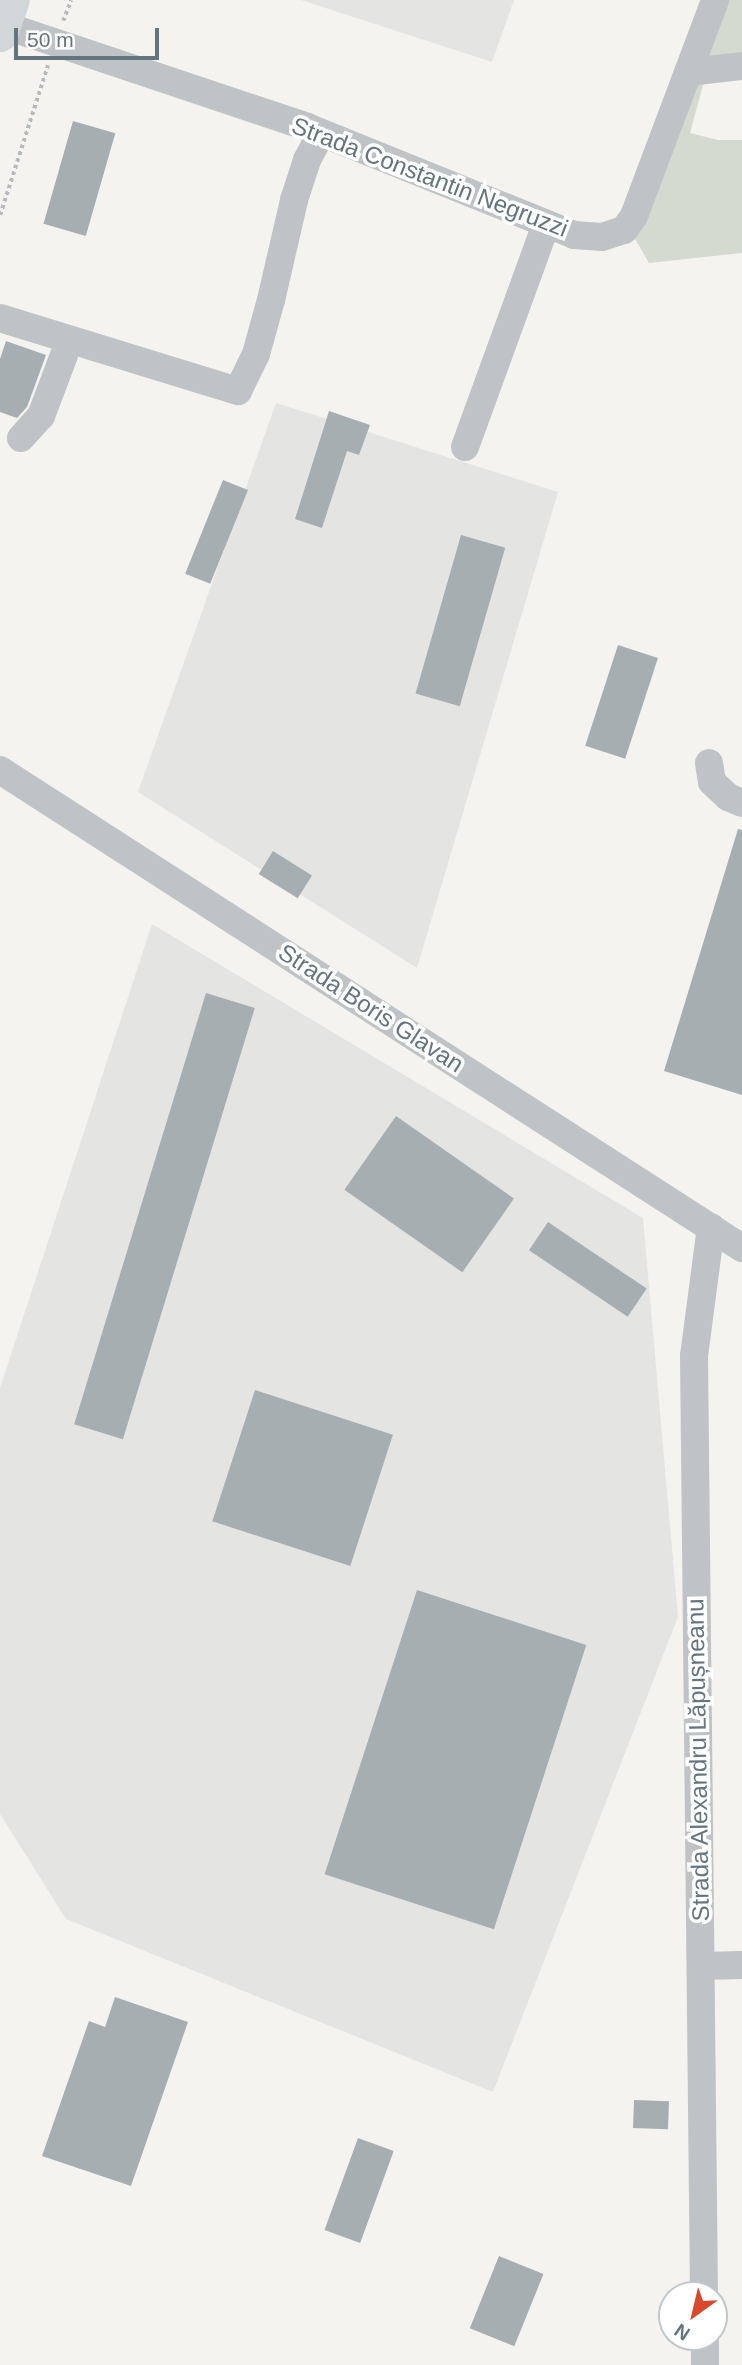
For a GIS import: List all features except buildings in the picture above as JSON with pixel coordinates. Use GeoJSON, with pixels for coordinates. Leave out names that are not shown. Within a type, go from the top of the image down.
{"type":"FeatureCollection","features":[{"type":"Feature","properties":{"kind":"street","name":"Strada Constantin Negruzzi"},"geometry":{"type":"LineString","coordinates":[[5,20],[56,43],[321,134],[574,235],[602,237],[624,230],[634,216],[715,0]]}},
{"type":"Feature","properties":{"kind":"street"},"geometry":{"type":"LineString","coordinates":[[688,72],[742,66]]}},
{"type":"Feature","properties":{"kind":"street"},"geometry":{"type":"LineString","coordinates":[[0,318],[238,391],[256,354],[294,200],[307,160],[321,134]]}},
{"type":"Feature","properties":{"kind":"street"},"geometry":{"type":"LineString","coordinates":[[465,447],[546,224]]}},
{"type":"Feature","properties":{"kind":"street"},"geometry":{"type":"LineString","coordinates":[[21,438],[32,430],[41,416],[64,355]]}},
{"type":"Feature","properties":{"kind":"street"},"geometry":{"type":"LineString","coordinates":[[709,763],[712,782],[727,797],[742,803]]}},
{"type":"Feature","properties":{"kind":"street","name":"Strada Boris Glavan"},"geometry":{"type":"LineString","coordinates":[[0,770],[742,1248]]}},
{"type":"Feature","properties":{"kind":"street","name":"Strada Alexandru Lăpușneanu"},"geometry":{"type":"LineString","coordinates":[[704,2281],[694,1356],[711,1227]]}},
{"type":"Feature","properties":{"kind":"street"},"geometry":{"type":"LineString","coordinates":[[701,1966],[742,1965]]}},
{"type":"Feature","properties":{"kind":"path"},"geometry":{"type":"LineString","coordinates":[[0,215],[71,0]]}},
{"type":"Feature","properties":{"kind":"shaded area"},"geometry":{"type":"Polygon","coordinates":[[[301,0],[514,0],[492,62],[301,0]]]}},
{"type":"Feature","properties":{"kind":"shaded area"},"geometry":{"type":"Polygon","coordinates":[[[726,0],[742,0],[742,58],[703,64],[726,0]]]}},
{"type":"Feature","properties":{"kind":"shaded area"},"geometry":{"type":"Polygon","coordinates":[[[705,78],[690,133],[718,140],[742,140],[742,253],[649,263],[635,239],[693,81],[705,78]]]}},
{"type":"Feature","properties":{"kind":"shaded area"},"geometry":{"type":"Polygon","coordinates":[[[276,403],[558,492],[417,968],[138,792],[276,403]]]}},
{"type":"Feature","properties":{"kind":"shaded area"},"geometry":{"type":"Polygon","coordinates":[[[152,924],[643,1218],[678,1617],[493,2092],[66,1919],[0,1814],[0,1388],[152,924]]]}}]}
